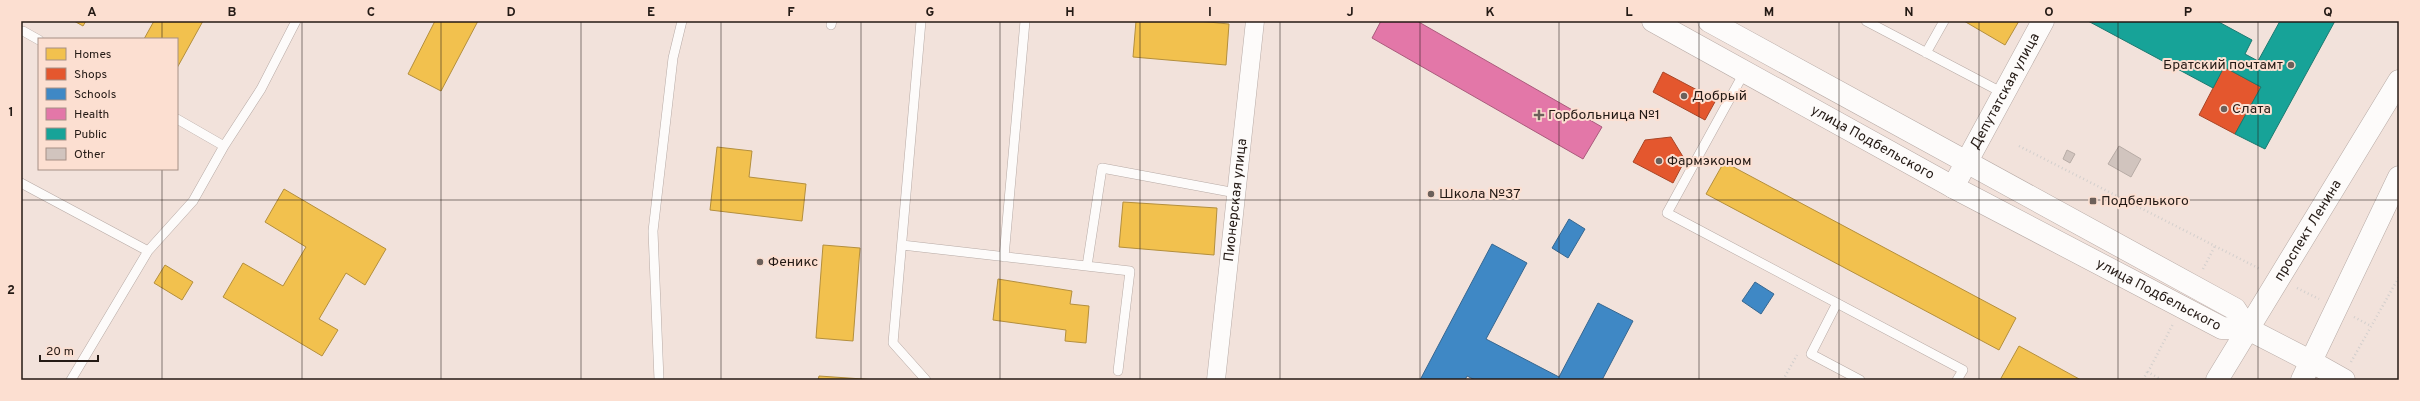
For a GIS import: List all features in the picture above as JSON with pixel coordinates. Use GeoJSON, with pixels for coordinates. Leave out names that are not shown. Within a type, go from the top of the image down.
{"type":"FeatureCollection","features":[{"type":"Feature","properties":{"kind":"main road","name":"улица Подбельского"},"geometry":{"type":"LineString","coordinates":[[1653,21],[1953,187],[2222,328],[2248,329]]}},
{"type":"Feature","properties":{"kind":"main road","name":"улица Подбельского"},"geometry":{"type":"LineString","coordinates":[[1709,21],[2235,309],[2248,329]]}},
{"type":"Feature","properties":{"kind":"main road","name":"Депутатская улица"},"geometry":{"type":"LineString","coordinates":[[1953,187],[2043,21]]}},
{"type":"Feature","properties":{"kind":"main road","name":"проспект Ленина"},"geometry":{"type":"LineString","coordinates":[[2217,380],[2399,81]]}},
{"type":"Feature","properties":{"kind":"main road"},"geometry":{"type":"LineString","coordinates":[[2307,371],[2399,177]]}},
{"type":"Feature","properties":{"kind":"main road"},"geometry":{"type":"LineString","coordinates":[[2248,329],[2307,371],[2343,379]]}},
{"type":"Feature","properties":{"kind":"street","name":"Пионерская улица"},"geometry":{"type":"LineString","coordinates":[[1216,380],[1255,21]]}},
{"type":"Feature","properties":{"kind":"lane"},"geometry":{"type":"LineString","coordinates":[[71,380],[148,251],[193,201],[224,146],[261,89],[296,21]]}},
{"type":"Feature","properties":{"kind":"lane"},"geometry":{"type":"LineString","coordinates":[[659,380],[653,231],[673,58],[682,21]]}},
{"type":"Feature","properties":{"kind":"lane"},"geometry":{"type":"LineString","coordinates":[[921,21],[893,343],[926,380]]}},
{"type":"Feature","properties":{"kind":"lane"},"geometry":{"type":"LineString","coordinates":[[1004,257],[1025,21]]}},
{"type":"Feature","properties":{"kind":"lane"},"geometry":{"type":"LineString","coordinates":[[1866,21],[1926,53],[1980,79],[2003,93]]}},
{"type":"Feature","properties":{"kind":"lane"},"geometry":{"type":"LineString","coordinates":[[1926,53],[1944,21]]}},
{"type":"Feature","properties":{"kind":"lane"},"geometry":{"type":"LineString","coordinates":[[22,32],[38,40]]}},
{"type":"Feature","properties":{"kind":"lane"},"geometry":{"type":"LineString","coordinates":[[1745,71],[1667,213],[1963,370],[1957,380]]}},
{"type":"Feature","properties":{"kind":"lane"},"geometry":{"type":"LineString","coordinates":[[178,120],[224,146]]}},
{"type":"Feature","properties":{"kind":"lane"},"geometry":{"type":"LineString","coordinates":[[1087,266],[1102,168],[1236,193]]}},
{"type":"Feature","properties":{"kind":"lane"},"geometry":{"type":"LineString","coordinates":[[21,182],[148,251]]}},
{"type":"Feature","properties":{"kind":"lane"},"geometry":{"type":"LineString","coordinates":[[902,245],[1130,271],[1118,371]]}},
{"type":"Feature","properties":{"kind":"lane"},"geometry":{"type":"LineString","coordinates":[[1838,303],[1811,354],[1860,380]]}},
{"type":"Feature","properties":{"kind":"path"},"geometry":{"type":"LineString","coordinates":[[2019,146],[2371,326]]}},
{"type":"Feature","properties":{"kind":"path"},"geometry":{"type":"LineString","coordinates":[[2343,379],[2399,277]]}},
{"type":"Feature","properties":{"kind":"path"},"geometry":{"type":"LineString","coordinates":[[1783,380],[1798,353],[1811,354]]}},
{"type":"Feature","properties":{"kind":"path"},"geometry":{"type":"LineString","coordinates":[[2143,380],[2148,372]]}},
{"type":"Feature","properties":{"kind":"building: Homes"},"geometry":{"type":"Polygon","coordinates":[[[74,21],[86,21],[83,26],[74,21]]]}},
{"type":"Feature","properties":{"kind":"building: Homes"},"geometry":{"type":"Polygon","coordinates":[[[154,21],[203,21],[178,66],[178,38],[145,38],[154,21]]]}},
{"type":"Feature","properties":{"kind":"building: Homes"},"geometry":{"type":"Polygon","coordinates":[[[435,21],[478,21],[441,91],[408,74],[435,21]]]}},
{"type":"Feature","properties":{"kind":"building: Homes"},"geometry":{"type":"Polygon","coordinates":[[[1136,21],[1198,21],[1229,24],[1226,65],[1133,57],[1136,21]]]}},
{"type":"Feature","properties":{"kind":"building: Homes"},"geometry":{"type":"Polygon","coordinates":[[[1964,21],[2019,21],[2005,45],[1964,21]]]}},
{"type":"Feature","properties":{"kind":"building: Homes"},"geometry":{"type":"Polygon","coordinates":[[[717,147],[752,151],[749,177],[806,184],[802,221],[710,210],[717,147]]]}},
{"type":"Feature","properties":{"kind":"building: Homes"},"geometry":{"type":"Polygon","coordinates":[[[1724,162],[2016,318],[1999,350],[1706,194],[1724,162]]]}},
{"type":"Feature","properties":{"kind":"building: Homes"},"geometry":{"type":"Polygon","coordinates":[[[284,189],[386,249],[365,285],[346,273],[319,319],[338,330],[322,356],[223,297],[243,263],[283,286],[306,247],[265,222],[284,189]]]}},
{"type":"Feature","properties":{"kind":"building: Homes"},"geometry":{"type":"Polygon","coordinates":[[[1123,202],[1217,208],[1214,255],[1119,247],[1123,202]]]}},
{"type":"Feature","properties":{"kind":"building: Homes"},"geometry":{"type":"Polygon","coordinates":[[[823,245],[860,248],[853,341],[816,338],[823,245]]]}},
{"type":"Feature","properties":{"kind":"building: Homes"},"geometry":{"type":"Polygon","coordinates":[[[165,265],[193,282],[182,300],[154,283],[165,265]]]}},
{"type":"Feature","properties":{"kind":"building: Homes"},"geometry":{"type":"Polygon","coordinates":[[[998,279],[1072,291],[1070,304],[1089,306],[1086,343],[1065,341],[1066,330],[993,320],[998,279]]]}},
{"type":"Feature","properties":{"kind":"building: Homes"},"geometry":{"type":"Polygon","coordinates":[[[2019,346],[2081,380],[2000,380],[2019,346]]]}},
{"type":"Feature","properties":{"kind":"building: Homes"},"geometry":{"type":"Polygon","coordinates":[[[819,376],[877,380],[818,380],[819,376]]]}},
{"type":"Feature","properties":{"kind":"building: Shops"},"geometry":{"type":"Polygon","coordinates":[[[2224,67],[2261,87],[2235,134],[2199,115],[2224,67]]]}},
{"type":"Feature","properties":{"kind":"building: Shops","name":"Добрый"},"geometry":{"type":"Polygon","coordinates":[[[1663,72],[1716,100],[1705,120],[1653,92],[1663,72]]]}},
{"type":"Feature","properties":{"kind":"building: Shops","name":"Фармэконом"},"geometry":{"type":"Polygon","coordinates":[[[1671,137],[1685,160],[1673,183],[1633,162],[1645,140],[1671,137]]]}},
{"type":"Feature","properties":{"kind":"building: Schools"},"geometry":{"type":"Polygon","coordinates":[[[1569,219],[1585,229],[1568,258],[1552,248],[1569,219]]]}},
{"type":"Feature","properties":{"kind":"building: Schools"},"geometry":{"type":"Polygon","coordinates":[[[1492,244],[1527,263],[1486,339],[1559,377],[1598,303],[1633,321],[1602,380],[1475,380],[1467,376],[1465,380],[1420,380],[1492,244]]]}},
{"type":"Feature","properties":{"kind":"building: Schools"},"geometry":{"type":"Polygon","coordinates":[[[1755,282],[1774,294],[1761,314],[1742,301],[1755,282]]]}},
{"type":"Feature","properties":{"kind":"building: Health"},"geometry":{"type":"Polygon","coordinates":[[[1381,21],[1417,21],[1602,127],[1583,159],[1372,38],[1381,21]]]}},
{"type":"Feature","properties":{"kind":"building: Public"},"geometry":{"type":"Polygon","coordinates":[[[2088,21],[2217,21],[2252,40],[2245,54],[2258,61],[2280,21],[2335,21],[2265,149],[2235,134],[2261,87],[2224,67],[2213,88],[2088,21]]]}},
{"type":"Feature","properties":{"kind":"building: Other"},"geometry":{"type":"Polygon","coordinates":[[[2119,146],[2141,159],[2131,177],[2108,164],[2119,146]]]}},
{"type":"Feature","properties":{"kind":"building: Other"},"geometry":{"type":"Polygon","coordinates":[[[2067,150],[2075,154],[2070,163],[2063,159],[2067,150]]]}},
{"type":"Feature","properties":{"kind":"place","name":"Братский почтамт"},"geometry":{"type":"Point","coordinates":[2291,65]}},
{"type":"Feature","properties":{"kind":"place","name":"Добрый"},"geometry":{"type":"Point","coordinates":[1684,96]}},
{"type":"Feature","properties":{"kind":"place","name":"Слата"},"geometry":{"type":"Point","coordinates":[2224,109]}},
{"type":"Feature","properties":{"kind":"place","name":"Горбольница №1"},"geometry":{"type":"Point","coordinates":[1539,115]}},
{"type":"Feature","properties":{"kind":"place","name":"Фармэконом"},"geometry":{"type":"Point","coordinates":[1659,161]}},
{"type":"Feature","properties":{"kind":"place","name":"Школа №37"},"geometry":{"type":"Point","coordinates":[1431,194]}},
{"type":"Feature","properties":{"kind":"place","name":"Подбелького"},"geometry":{"type":"Point","coordinates":[2093,201]}},
{"type":"Feature","properties":{"kind":"place","name":"Феникс"},"geometry":{"type":"Point","coordinates":[760,262]}}]}
